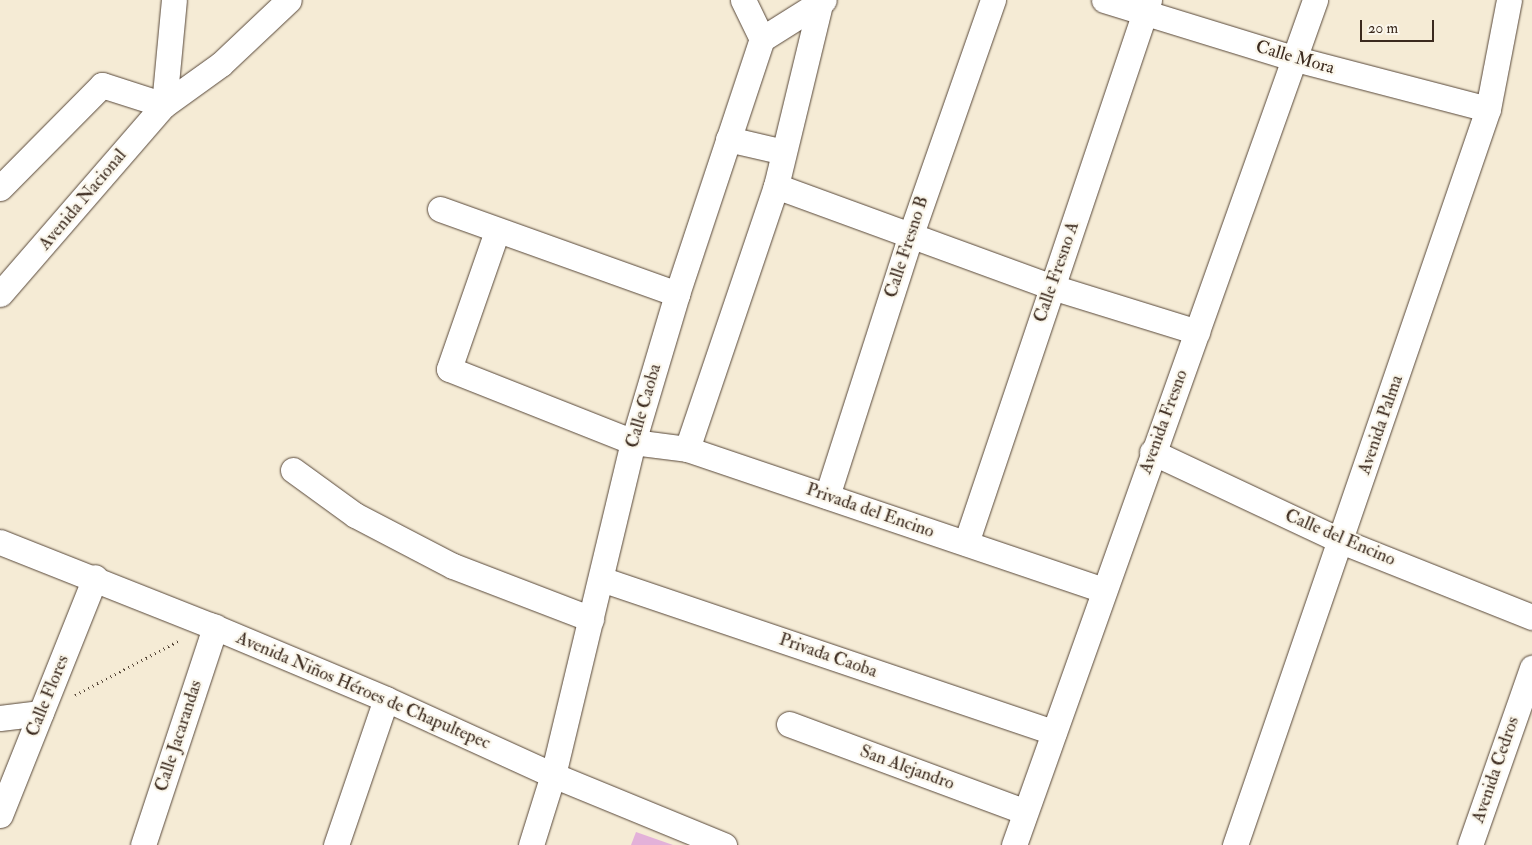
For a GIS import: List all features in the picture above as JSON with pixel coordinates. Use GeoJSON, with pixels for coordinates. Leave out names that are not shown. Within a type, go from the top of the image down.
{"type":"FeatureCollection","features":[{"type":"Feature","properties":{"kind":"street"},"geometry":{"type":"LineString","coordinates":[[0,188],[102,85],[164,105],[174,0]]}},
{"type":"Feature","properties":{"kind":"street","name":"Avenida Nacional"},"geometry":{"type":"LineString","coordinates":[[4,284],[164,105],[221,64],[289,0]]}},
{"type":"Feature","properties":{"kind":"street"},"geometry":{"type":"LineString","coordinates":[[743,0],[762,39],[822,1]]}},
{"type":"Feature","properties":{"kind":"street","name":"Calle Fresno B"},"geometry":{"type":"LineString","coordinates":[[827,496],[911,234],[993,0]]}},
{"type":"Feature","properties":{"kind":"street","name":"Calle Mora"},"geometry":{"type":"LineString","coordinates":[[1104,0],[1147,6],[1296,59],[1488,109]]}},
{"type":"Feature","properties":{"kind":"street","name":"Avenida Fresno"},"geometry":{"type":"LineString","coordinates":[[1014,845],[1152,452],[1296,59],[1315,0]]}},
{"type":"Feature","properties":{"kind":"street","name":"Avenida Palma"},"geometry":{"type":"LineString","coordinates":[[1235,845],[1342,541],[1488,109],[1509,0]]}},
{"type":"Feature","properties":{"kind":"street"},"geometry":{"type":"LineString","coordinates":[[687,449],[776,186],[822,1]]}},
{"type":"Feature","properties":{"kind":"street","name":"Calle Fresno A"},"geometry":{"type":"LineString","coordinates":[[966,544],[1147,6]]}},
{"type":"Feature","properties":{"kind":"street","name":"Calle Caoba"},"geometry":{"type":"LineString","coordinates":[[532,845],[553,775],[633,442],[677,294],[762,39]]}},
{"type":"Feature","properties":{"kind":"street"},"geometry":{"type":"LineString","coordinates":[[728,139],[784,152]]}},
{"type":"Feature","properties":{"kind":"street"},"geometry":{"type":"LineString","coordinates":[[776,186],[1052,287],[1197,332]]}},
{"type":"Feature","properties":{"kind":"street"},"geometry":{"type":"LineString","coordinates":[[440,209],[677,294]]}},
{"type":"Feature","properties":{"kind":"street","name":"Privada del Encino"},"geometry":{"type":"LineString","coordinates":[[498,231],[449,369],[633,442],[687,449],[1104,590]]}},
{"type":"Feature","properties":{"kind":"street","name":"Calle del Encino"},"geometry":{"type":"LineString","coordinates":[[1152,452],[1342,541],[1532,617]]}},
{"type":"Feature","properties":{"kind":"street"},"geometry":{"type":"LineString","coordinates":[[293,470],[355,516],[453,566],[591,618]]}},
{"type":"Feature","properties":{"kind":"street","name":"Avenida Niños Héroes de Chapultepec"},"geometry":{"type":"LineString","coordinates":[[0,542],[95,577],[386,699],[553,775],[724,845]]}},
{"type":"Feature","properties":{"kind":"street","name":"Calle Flores"},"geometry":{"type":"LineString","coordinates":[[0,815],[95,577]]}},
{"type":"Feature","properties":{"kind":"street","name":"Privada Caoba"},"geometry":{"type":"LineString","coordinates":[[601,579],[1054,732]]}},
{"type":"Feature","properties":{"kind":"street","name":"Calle Jacarandas"},"geometry":{"type":"LineString","coordinates":[[143,845],[212,626]]}},
{"type":"Feature","properties":{"kind":"street","name":"Avenida Cedros"},"geometry":{"type":"LineString","coordinates":[[1470,845],[1532,668]]}},
{"type":"Feature","properties":{"kind":"street"},"geometry":{"type":"LineString","coordinates":[[336,845],[386,699]]}},
{"type":"Feature","properties":{"kind":"street"},"geometry":{"type":"LineString","coordinates":[[0,718],[41,712]]}},
{"type":"Feature","properties":{"kind":"street","name":"San Alejandro"},"geometry":{"type":"LineString","coordinates":[[789,724],[1025,812]]}},
{"type":"Feature","properties":{"kind":"path"},"geometry":{"type":"LineString","coordinates":[[41,712],[212,626]]}},
{"type":"Feature","properties":{"kind":"building"},"geometry":{"type":"Polygon","coordinates":[[[636,832],[673,845],[631,845],[636,832]]]}}]}
